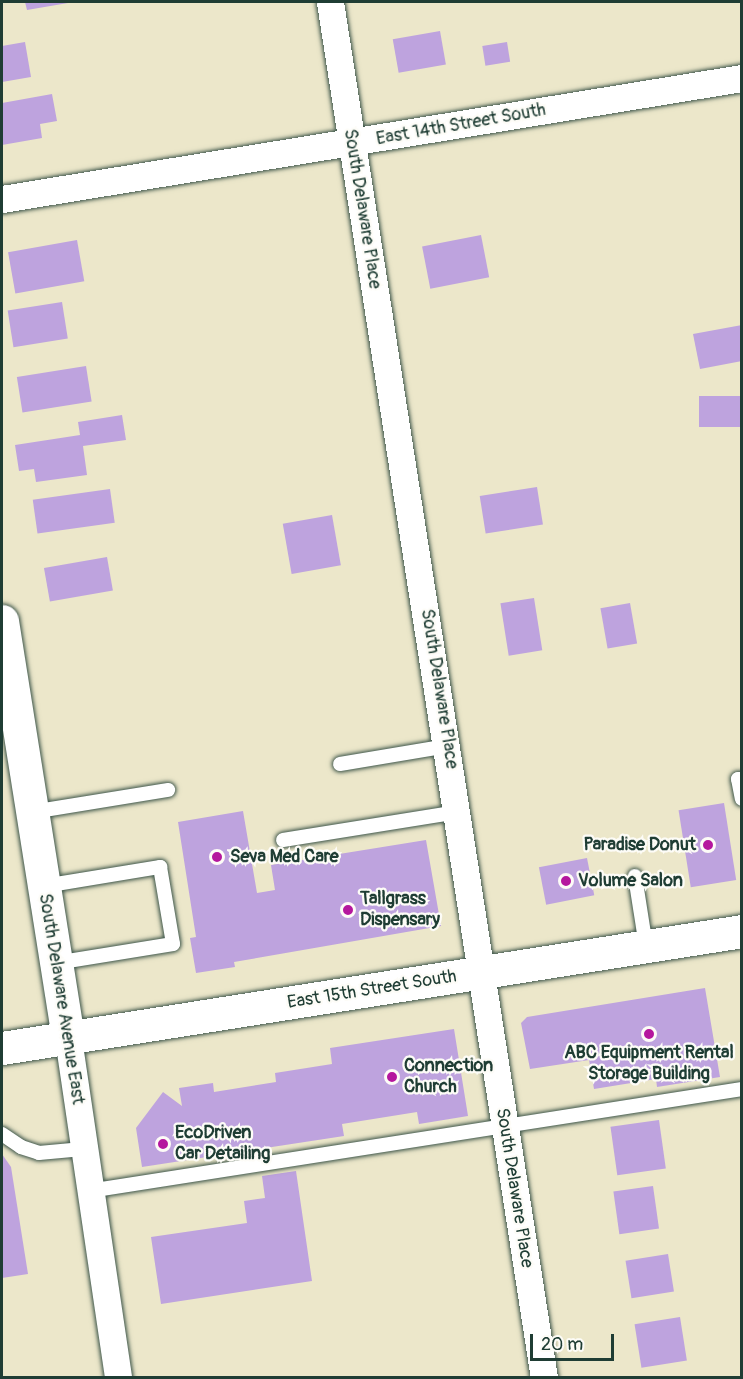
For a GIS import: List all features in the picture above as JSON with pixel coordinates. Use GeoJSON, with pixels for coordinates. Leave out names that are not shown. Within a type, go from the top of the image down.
{"type":"FeatureCollection","features":[{"type":"Feature","properties":{"kind":"main road","name":"South Delaware Avenue East"},"geometry":{"type":"LineString","coordinates":[[2,625],[68,1038]]}},
{"type":"Feature","properties":{"kind":"main road","name":"East 15th Street South"},"geometry":{"type":"LineString","coordinates":[[2,1048],[741,931]]}},
{"type":"Feature","properties":{"kind":"street","name":"South Delaware Place"},"geometry":{"type":"LineString","coordinates":[[330,2],[448,746],[504,1127],[544,1377]]}},
{"type":"Feature","properties":{"kind":"street","name":"East 14th Street South"},"geometry":{"type":"LineString","coordinates":[[2,199],[352,144],[741,78]]}},
{"type":"Feature","properties":{"kind":"street","name":"South Delaware Avenue East"},"geometry":{"type":"LineString","coordinates":[[68,1038],[118,1377]]}},
{"type":"Feature","properties":{"kind":"lane"},"geometry":{"type":"LineString","coordinates":[[340,764],[448,746]]}},
{"type":"Feature","properties":{"kind":"lane"},"geometry":{"type":"LineString","coordinates":[[741,778],[738,779],[741,799]]}},
{"type":"Feature","properties":{"kind":"lane"},"geometry":{"type":"LineString","coordinates":[[32,812],[168,790]]}},
{"type":"Feature","properties":{"kind":"lane"},"geometry":{"type":"LineString","coordinates":[[283,840],[458,812]]}},
{"type":"Feature","properties":{"kind":"lane"},"geometry":{"type":"LineString","coordinates":[[44,886],[160,867],[173,944],[56,963]]}},
{"type":"Feature","properties":{"kind":"lane"},"geometry":{"type":"LineString","coordinates":[[635,876],[646,946]]}},
{"type":"Feature","properties":{"kind":"lane"},"geometry":{"type":"LineString","coordinates":[[89,1191],[741,1089]]}},
{"type":"Feature","properties":{"kind":"lane"},"geometry":{"type":"LineString","coordinates":[[2,1134],[21,1147],[39,1153],[83,1149]]}},
{"type":"Feature","properties":{"kind":"building"},"geometry":{"type":"Polygon","coordinates":[[[25,2],[68,2],[68,3],[27,10],[25,2]]]}},
{"type":"Feature","properties":{"kind":"building"},"geometry":{"type":"Polygon","coordinates":[[[440,31],[446,64],[399,73],[393,39],[440,31]]]}},
{"type":"Feature","properties":{"kind":"building"},"geometry":{"type":"Polygon","coordinates":[[[25,42],[31,77],[2,82],[2,46],[25,42]]]}},
{"type":"Feature","properties":{"kind":"building"},"geometry":{"type":"Polygon","coordinates":[[[507,42],[510,62],[485,66],[482,46],[507,42]]]}},
{"type":"Feature","properties":{"kind":"building"},"geometry":{"type":"Polygon","coordinates":[[[52,94],[57,121],[40,124],[42,138],[2,145],[2,103],[52,94]]]}},
{"type":"Feature","properties":{"kind":"building"},"geometry":{"type":"Polygon","coordinates":[[[481,235],[489,277],[430,289],[422,246],[481,235]]]}},
{"type":"Feature","properties":{"kind":"building"},"geometry":{"type":"Polygon","coordinates":[[[77,240],[84,281],[15,294],[8,252],[77,240]]]}},
{"type":"Feature","properties":{"kind":"building"},"geometry":{"type":"Polygon","coordinates":[[[62,302],[68,339],[13,347],[8,311],[62,302]]]}},
{"type":"Feature","properties":{"kind":"building"},"geometry":{"type":"Polygon","coordinates":[[[742,325],[742,361],[700,369],[693,334],[742,325]]]}},
{"type":"Feature","properties":{"kind":"building"},"geometry":{"type":"Polygon","coordinates":[[[86,366],[92,402],[22,413],[17,377],[86,366]]]}},
{"type":"Feature","properties":{"kind":"building"},"geometry":{"type":"Polygon","coordinates":[[[699,396],[742,396],[742,427],[699,427],[699,396]]]}},
{"type":"Feature","properties":{"kind":"building"},"geometry":{"type":"Polygon","coordinates":[[[122,415],[126,440],[83,446],[87,475],[36,482],[34,469],[19,471],[15,445],[80,435],[78,422],[122,415]]]}},
{"type":"Feature","properties":{"kind":"building"},"geometry":{"type":"Polygon","coordinates":[[[537,487],[543,525],[486,534],[480,496],[537,487]]]}},
{"type":"Feature","properties":{"kind":"building"},"geometry":{"type":"Polygon","coordinates":[[[110,489],[115,523],[37,534],[33,500],[110,489]]]}},
{"type":"Feature","properties":{"kind":"building"},"geometry":{"type":"Polygon","coordinates":[[[332,515],[341,565],[292,574],[283,524],[332,515]]]}},
{"type":"Feature","properties":{"kind":"building"},"geometry":{"type":"Polygon","coordinates":[[[107,557],[113,590],[50,602],[44,568],[107,557]]]}},
{"type":"Feature","properties":{"kind":"building"},"geometry":{"type":"Polygon","coordinates":[[[534,598],[542,650],[509,656],[500,603],[534,598]]]}},
{"type":"Feature","properties":{"kind":"building"},"geometry":{"type":"Polygon","coordinates":[[[630,603],[637,643],[608,649],[600,608],[630,603]]]}},
{"type":"Feature","properties":{"kind":"building","name":"Paradise Donut"},"geometry":{"type":"Polygon","coordinates":[[[724,803],[736,880],[691,887],[679,810],[724,803]]]}},
{"type":"Feature","properties":{"kind":"building"},"geometry":{"type":"Polygon","coordinates":[[[243,811],[257,893],[275,890],[271,865],[426,840],[441,926],[234,962],[235,967],[196,973],[190,938],[196,937],[178,822],[243,811]]]}},
{"type":"Feature","properties":{"kind":"building","name":"Volume Salon"},"geometry":{"type":"Polygon","coordinates":[[[587,858],[594,895],[546,905],[539,867],[587,858]]]}},
{"type":"Feature","properties":{"kind":"building","name":"ABC Equipment Rental Storage Building"},"geometry":{"type":"Polygon","coordinates":[[[705,988],[720,1077],[657,1087],[656,1079],[594,1089],[589,1060],[530,1069],[521,1023],[527,1017],[705,988]]]}},
{"type":"Feature","properties":{"kind":"building"},"geometry":{"type":"Polygon","coordinates":[[[454,1029],[468,1116],[419,1124],[417,1112],[342,1124],[344,1136],[142,1167],[136,1128],[163,1092],[182,1106],[179,1088],[213,1083],[214,1092],[276,1082],[275,1073],[332,1064],[330,1048],[454,1029]]]}},
{"type":"Feature","properties":{"kind":"building"},"geometry":{"type":"Polygon","coordinates":[[[659,1120],[666,1169],[617,1175],[610,1127],[659,1120]]]}},
{"type":"Feature","properties":{"kind":"building"},"geometry":{"type":"Polygon","coordinates":[[[2,1154],[11,1167],[28,1274],[2,1278],[2,1154]]]}},
{"type":"Feature","properties":{"kind":"building"},"geometry":{"type":"Polygon","coordinates":[[[296,1171],[312,1281],[161,1304],[151,1237],[247,1223],[244,1201],[265,1198],[262,1176],[296,1171]]]}},
{"type":"Feature","properties":{"kind":"building"},"geometry":{"type":"Polygon","coordinates":[[[653,1186],[659,1229],[619,1234],[613,1192],[653,1186]]]}},
{"type":"Feature","properties":{"kind":"building"},"geometry":{"type":"Polygon","coordinates":[[[668,1254],[674,1292],[631,1298],[626,1261],[668,1254]]]}},
{"type":"Feature","properties":{"kind":"building"},"geometry":{"type":"Polygon","coordinates":[[[680,1317],[687,1360],[641,1368],[635,1324],[680,1317]]]}},
{"type":"Feature","properties":{"kind":"place","name":"Paradise Donut"},"geometry":{"type":"Point","coordinates":[708,845]}},
{"type":"Feature","properties":{"kind":"place","name":"Seva Med Care"},"geometry":{"type":"Point","coordinates":[217,857]}},
{"type":"Feature","properties":{"kind":"place","name":"Volume Salon"},"geometry":{"type":"Point","coordinates":[566,881]}},
{"type":"Feature","properties":{"kind":"place","name":"Tallgrass Dispensary"},"geometry":{"type":"Point","coordinates":[348,910]}},
{"type":"Feature","properties":{"kind":"place","name":"ABC Equipment Rental Storage Building"},"geometry":{"type":"Point","coordinates":[649,1034]}},
{"type":"Feature","properties":{"kind":"place","name":"Connection Church"},"geometry":{"type":"Point","coordinates":[392,1077]}},
{"type":"Feature","properties":{"kind":"place","name":"EcoDriven Car Detailing"},"geometry":{"type":"Point","coordinates":[163,1144]}}]}
